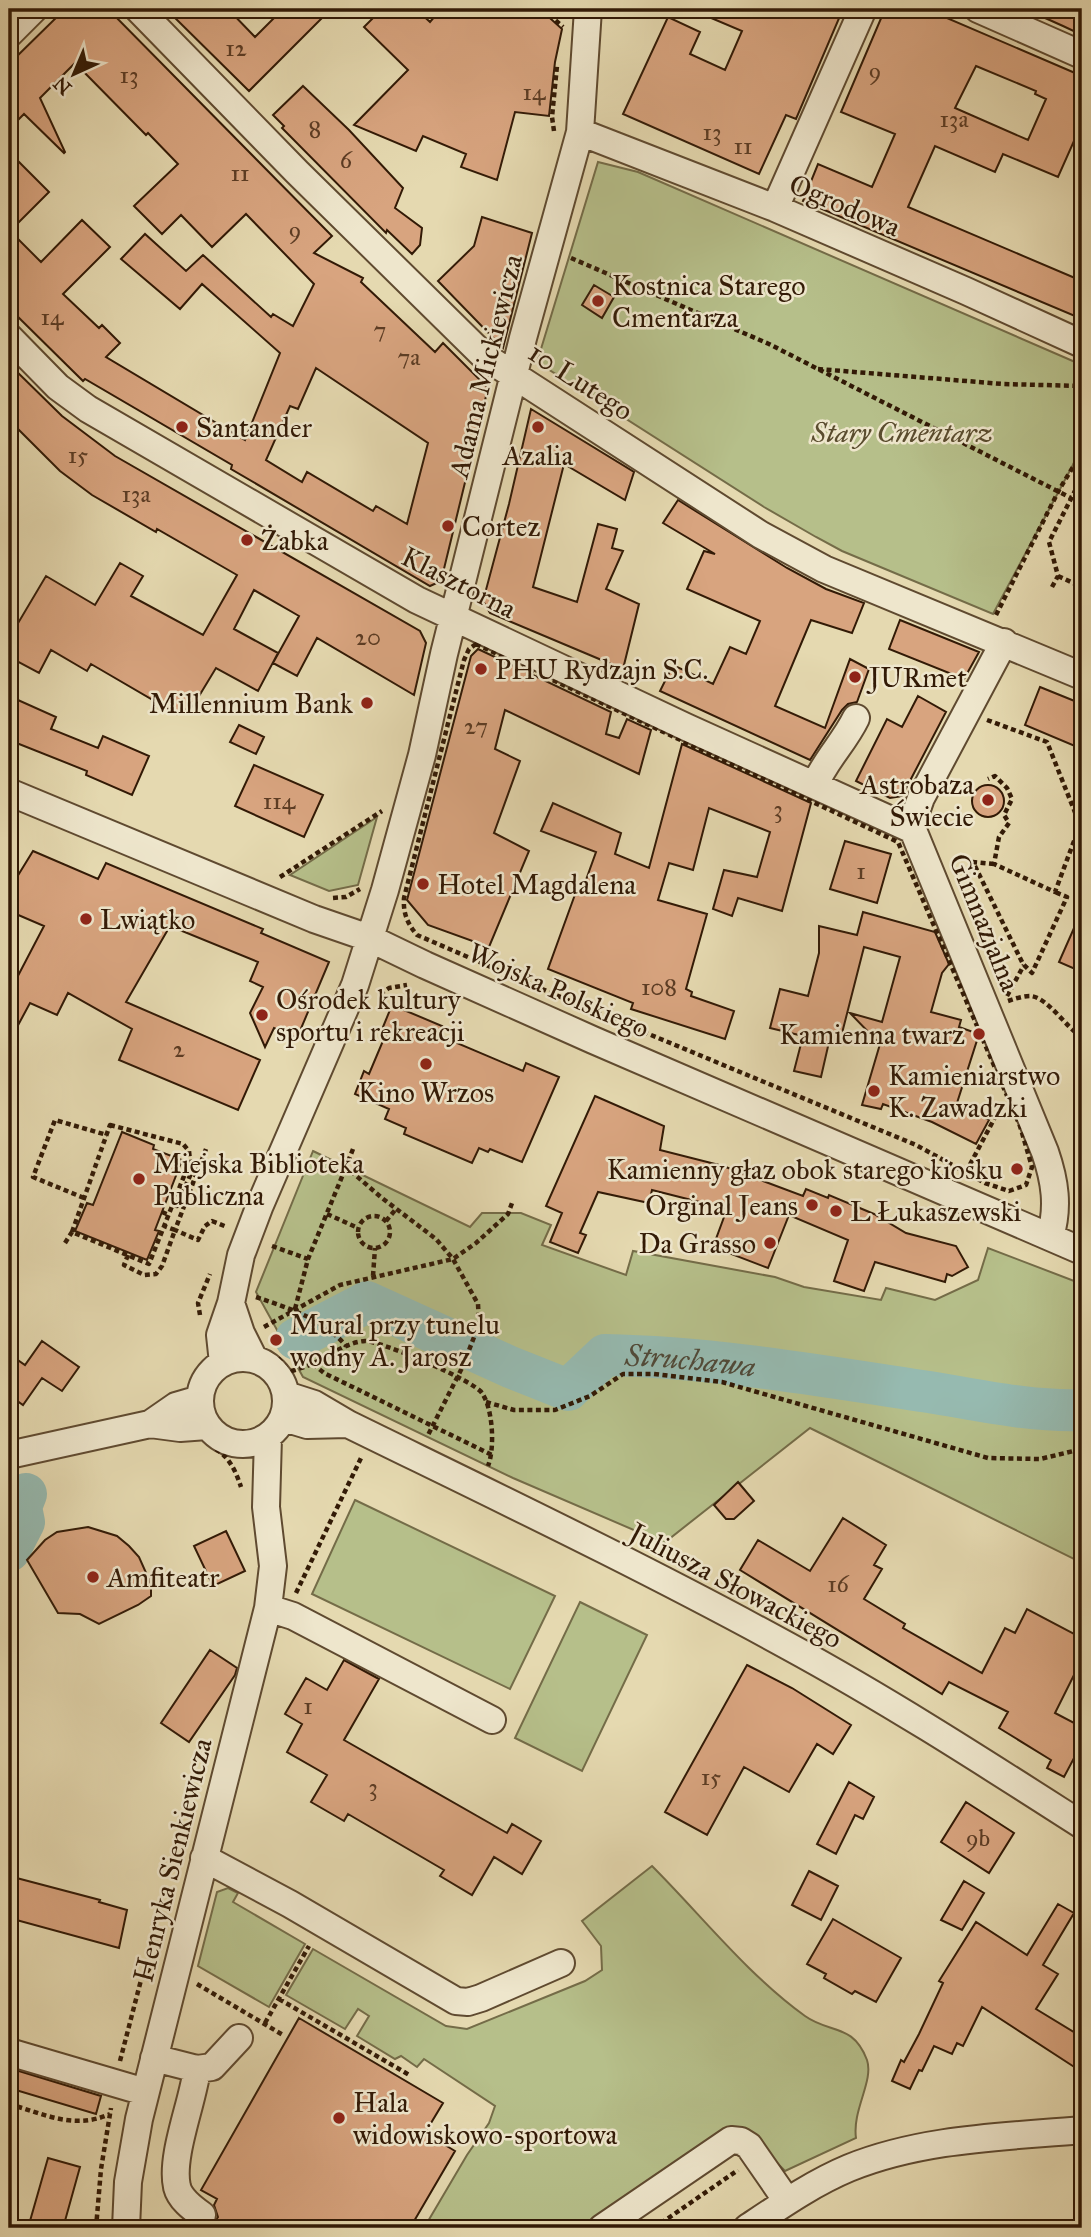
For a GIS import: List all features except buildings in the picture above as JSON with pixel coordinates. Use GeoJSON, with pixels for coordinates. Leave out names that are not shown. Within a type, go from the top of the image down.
{"type":"FeatureCollection","features":[{"type":"Feature","properties":{"kind":"street"},"geometry":{"type":"LineString","coordinates":[[9,34],[34,9]]}},
{"type":"Feature","properties":{"kind":"street","name":"10 Lutego"},"geometry":{"type":"LineString","coordinates":[[138,9],[297,172],[484,356],[771,541],[824,569],[1082,676]]}},
{"type":"Feature","properties":{"kind":"street","name":"Adama Mickiewicza"},"geometry":{"type":"LineString","coordinates":[[369,938],[422,755],[453,617],[514,376],[580,132],[588,9]]}},
{"type":"Feature","properties":{"kind":"street"},"geometry":{"type":"LineString","coordinates":[[775,208],[863,9]]}},
{"type":"Feature","properties":{"kind":"street"},"geometry":{"type":"LineString","coordinates":[[978,9],[1082,55]]}},
{"type":"Feature","properties":{"kind":"street","name":"Ogrodowa"},"geometry":{"type":"LineString","coordinates":[[580,132],[775,208],[1082,344]]}},
{"type":"Feature","properties":{"kind":"street","name":"Klasztorna"},"geometry":{"type":"LineString","coordinates":[[9,337],[58,387],[88,409],[417,600],[913,830]]}},
{"type":"Feature","properties":{"kind":"street"},"geometry":{"type":"LineString","coordinates":[[913,830],[921,798],[995,638]]}},
{"type":"Feature","properties":{"kind":"street"},"geometry":{"type":"LineString","coordinates":[[815,785],[823,766],[848,736],[856,718]]}},
{"type":"Feature","properties":{"kind":"street","name":"Wojska Polskiego"},"geometry":{"type":"LineString","coordinates":[[9,792],[314,919],[369,938],[581,1034],[1082,1251]]}},
{"type":"Feature","properties":{"kind":"street","name":"Gimnazjalna"},"geometry":{"type":"LineString","coordinates":[[913,830],[1045,1152],[1055,1190],[1055,1219],[1050,1237]]}},
{"type":"Feature","properties":{"kind":"street"},"geometry":{"type":"LineString","coordinates":[[254,1359],[241,1332],[241,1255],[355,985],[369,938]]}},
{"type":"Feature","properties":{"kind":"street"},"geometry":{"type":"LineString","coordinates":[[223,1363],[220,1335],[241,1299]]}},
{"type":"Feature","properties":{"kind":"street"},"geometry":{"type":"LineString","coordinates":[[9,1455],[150,1424],[180,1428],[210,1436],[216,1436],[242,1445],[255,1443],[282,1406],[281,1379],[269,1366],[254,1359],[238,1358],[223,1363],[206,1378],[200,1399],[201,1413],[210,1436]]}},
{"type":"Feature","properties":{"kind":"street"},"geometry":{"type":"LineString","coordinates":[[150,1424],[176,1406],[200,1399]]}},
{"type":"Feature","properties":{"kind":"street","name":"Juliusza Słowackiego"},"geometry":{"type":"LineString","coordinates":[[282,1406],[307,1425],[348,1424],[656,1575],[923,1723],[1082,1825]]}},
{"type":"Feature","properties":{"kind":"street","name":"Henryka Sienkiewicza"},"geometry":{"type":"LineString","coordinates":[[266,1507],[282,1406]]}},
{"type":"Feature","properties":{"kind":"street","name":"Henryka Sienkiewicza"},"geometry":{"type":"LineString","coordinates":[[126,2228],[132,2152],[145,2092],[204,1858],[279,1606],[266,1507],[242,1445]]}},
{"type":"Feature","properties":{"kind":"street"},"geometry":{"type":"LineString","coordinates":[[279,1606],[293,1616],[492,1720]]}},
{"type":"Feature","properties":{"kind":"street"},"geometry":{"type":"LineString","coordinates":[[204,1858],[290,1904],[456,2001],[468,2002],[481,1998],[561,1963]]}},
{"type":"Feature","properties":{"kind":"street"},"geometry":{"type":"LineString","coordinates":[[154,2058],[197,2069],[212,2067],[239,2038]]}},
{"type":"Feature","properties":{"kind":"street"},"geometry":{"type":"LineString","coordinates":[[9,2052],[145,2092]]}},
{"type":"Feature","properties":{"kind":"street"},"geometry":{"type":"LineString","coordinates":[[197,2069],[176,2173],[177,2189],[187,2203],[202,2215]]}},
{"type":"Feature","properties":{"kind":"street"},"geometry":{"type":"LineString","coordinates":[[747,2228],[787,2202],[850,2168],[905,2150],[946,2143],[1082,2130]]}},
{"type":"Feature","properties":{"kind":"street"},"geometry":{"type":"LineString","coordinates":[[602,2228],[731,2140],[741,2141],[749,2146],[787,2202]]}},
{"type":"Feature","properties":{"kind":"path"},"geometry":{"type":"LineString","coordinates":[[543,9],[554,19]]}},
{"type":"Feature","properties":{"kind":"path"},"geometry":{"type":"LineString","coordinates":[[562,255],[715,320],[1071,498]]}},
{"type":"Feature","properties":{"kind":"path"},"geometry":{"type":"LineString","coordinates":[[817,369],[1003,384],[1082,386]]}},
{"type":"Feature","properties":{"kind":"path"},"geometry":{"type":"LineString","coordinates":[[995,638],[1059,490],[1082,452]]}},
{"type":"Feature","properties":{"kind":"path"},"geometry":{"type":"LineString","coordinates":[[1052,587],[1058,576],[1049,542],[1082,477]]}},
{"type":"Feature","properties":{"kind":"path"},"geometry":{"type":"LineString","coordinates":[[1058,576],[1082,587]]}},
{"type":"Feature","properties":{"kind":"path"},"geometry":{"type":"LineString","coordinates":[[476,644],[483,647],[898,842],[1007,1095],[1030,1155],[1031,1167],[1026,1185],[1005,1191],[916,1145],[586,1009],[434,944],[417,934],[407,922],[404,898],[469,649],[476,644]]}},
{"type":"Feature","properties":{"kind":"path"},"geometry":{"type":"LineString","coordinates":[[987,711],[983,719],[1047,742],[1080,825],[1055,891]]}},
{"type":"Feature","properties":{"kind":"path"},"geometry":{"type":"LineString","coordinates":[[988,779],[995,776],[1007,788],[1012,799],[1004,815],[1009,823],[999,837],[993,863]]}},
{"type":"Feature","properties":{"kind":"path"},"geometry":{"type":"LineString","coordinates":[[267,872],[282,878],[385,809],[382,821]]}},
{"type":"Feature","properties":{"kind":"path"},"geometry":{"type":"LineString","coordinates":[[972,862],[993,863],[1055,891],[1067,897],[1032,973],[1024,965],[972,862]]}},
{"type":"Feature","properties":{"kind":"path"},"geometry":{"type":"LineString","coordinates":[[324,896],[346,897],[355,893],[366,882]]}},
{"type":"Feature","properties":{"kind":"path"},"geometry":{"type":"LineString","coordinates":[[1003,1002],[1017,982],[1024,965]]}},
{"type":"Feature","properties":{"kind":"path"},"geometry":{"type":"LineString","coordinates":[[378,997],[397,985],[415,988]]}},
{"type":"Feature","properties":{"kind":"path"},"geometry":{"type":"LineString","coordinates":[[998,990],[1006,1010]]}},
{"type":"Feature","properties":{"kind":"path"},"geometry":{"type":"LineString","coordinates":[[1003,1002],[1031,996],[1044,1002],[1081,1038]]}},
{"type":"Feature","properties":{"kind":"path"},"geometry":{"type":"LineString","coordinates":[[966,1172],[1007,1095]]}},
{"type":"Feature","properties":{"kind":"path"},"geometry":{"type":"LineString","coordinates":[[84,1198],[33,1177],[55,1120],[107,1135]]}},
{"type":"Feature","properties":{"kind":"path"},"geometry":{"type":"LineString","coordinates":[[65,1243],[72,1233],[110,1125],[183,1144],[189,1151],[190,1161],[149,1264],[72,1233]]}},
{"type":"Feature","properties":{"kind":"path"},"geometry":{"type":"LineString","coordinates":[[128,1255],[124,1265],[144,1276],[156,1274],[162,1266],[206,1149]]}},
{"type":"Feature","properties":{"kind":"path"},"geometry":{"type":"LineString","coordinates":[[295,1310],[308,1259],[353,1149]]}},
{"type":"Feature","properties":{"kind":"path"},"geometry":{"type":"LineString","coordinates":[[346,1167],[396,1209],[424,1227],[453,1259],[478,1304],[479,1324],[463,1366],[424,1444]]}},
{"type":"Feature","properties":{"kind":"path"},"geometry":{"type":"LineString","coordinates":[[173,1204],[177,1206],[192,1171],[197,1172]]}},
{"type":"Feature","properties":{"kind":"path"},"geometry":{"type":"LineString","coordinates":[[258,1330],[331,1288],[453,1259],[476,1243],[508,1214],[512,1203]]}},
{"type":"Feature","properties":{"kind":"path"},"geometry":{"type":"LineString","coordinates":[[386,1221],[396,1209]]}},
{"type":"Feature","properties":{"kind":"path"},"geometry":{"type":"LineString","coordinates":[[162,1212],[169,1214]]}},
{"type":"Feature","properties":{"kind":"path"},"geometry":{"type":"LineString","coordinates":[[327,1214],[358,1228]]}},
{"type":"Feature","properties":{"kind":"path"},"geometry":{"type":"LineString","coordinates":[[373,1216],[386,1221],[390,1227],[387,1241],[375,1248],[362,1242],[358,1236],[361,1222],[373,1216]]}},
{"type":"Feature","properties":{"kind":"path"},"geometry":{"type":"LineString","coordinates":[[223,1240],[232,1217]]}},
{"type":"Feature","properties":{"kind":"path"},"geometry":{"type":"LineString","coordinates":[[164,1226],[198,1240],[205,1226],[212,1221],[228,1227]]}},
{"type":"Feature","properties":{"kind":"path"},"geometry":{"type":"LineString","coordinates":[[267,1258],[276,1234]]}},
{"type":"Feature","properties":{"kind":"path"},"geometry":{"type":"LineString","coordinates":[[272,1246],[308,1259]]}},
{"type":"Feature","properties":{"kind":"path"},"geometry":{"type":"LineString","coordinates":[[373,1276],[375,1248]]}},
{"type":"Feature","properties":{"kind":"path"},"geometry":{"type":"LineString","coordinates":[[202,1326],[198,1303],[213,1265]]}},
{"type":"Feature","properties":{"kind":"path"},"geometry":{"type":"LineString","coordinates":[[241,1299],[295,1310],[338,1335],[346,1346]]}},
{"type":"Feature","properties":{"kind":"path"},"geometry":{"type":"LineString","coordinates":[[282,1406],[313,1364],[346,1346],[362,1341],[383,1344],[457,1377],[481,1391],[494,1440],[485,1475]]}},
{"type":"Feature","properties":{"kind":"path"},"geometry":{"type":"LineString","coordinates":[[313,1364],[324,1373],[492,1455]]}},
{"type":"Feature","properties":{"kind":"path"},"geometry":{"type":"LineString","coordinates":[[486,1402],[514,1410],[555,1410],[590,1396],[623,1374],[654,1374],[722,1381],[988,1458],[1040,1460],[1082,1449]]}},
{"type":"Feature","properties":{"kind":"path"},"geometry":{"type":"LineString","coordinates":[[210,1436],[236,1472],[241,1490]]}},
{"type":"Feature","properties":{"kind":"path"},"geometry":{"type":"LineString","coordinates":[[279,1606],[366,1449]]}},
{"type":"Feature","properties":{"kind":"path"},"geometry":{"type":"LineString","coordinates":[[265,2023],[309,1946]]}},
{"type":"Feature","properties":{"kind":"path"},"geometry":{"type":"LineString","coordinates":[[96,2228],[101,2169],[116,2082],[141,1980],[154,1963]]}},
{"type":"Feature","properties":{"kind":"path"},"geometry":{"type":"LineString","coordinates":[[190,1980],[223,1997]]}},
{"type":"Feature","properties":{"kind":"path"},"geometry":{"type":"LineString","coordinates":[[279,1999],[411,2076]]}},
{"type":"Feature","properties":{"kind":"path"},"geometry":{"type":"LineString","coordinates":[[9,2104],[77,2122],[110,2114]]}},
{"type":"Feature","properties":{"kind":"path"},"geometry":{"type":"LineString","coordinates":[[654,2228],[741,2168]]}},
{"type":"Feature","properties":{"kind":"green space","name":"Stary Cmentarz"},"geometry":{"type":"Polygon","coordinates":[[[598,162],[638,172],[1082,365],[1082,448],[993,614],[842,551],[816,537],[764,507],[537,362],[598,162]]]}},
{"type":"Feature","properties":{"kind":"green space"},"geometry":{"type":"Polygon","coordinates":[[[377,817],[358,885],[329,891],[290,875],[377,817]]]}},
{"type":"Feature","properties":{"kind":"green space"},"geometry":{"type":"Polygon","coordinates":[[[313,1151],[470,1227],[482,1213],[521,1213],[551,1225],[542,1245],[626,1275],[633,1251],[775,1277],[804,1287],[881,1300],[886,1288],[935,1300],[978,1280],[988,1248],[1082,1284],[1082,1563],[810,1428],[664,1543],[513,1478],[303,1377],[256,1292],[313,1151]]]}},
{"type":"Feature","properties":{"kind":"green space"},"geometry":{"type":"Polygon","coordinates":[[[355,1500],[555,1596],[510,1689],[312,1594],[355,1500]]]}},
{"type":"Feature","properties":{"kind":"green space"},"geometry":{"type":"Polygon","coordinates":[[[580,1602],[647,1635],[582,1771],[515,1738],[580,1602]]]}},
{"type":"Feature","properties":{"kind":"green space"},"geometry":{"type":"Polygon","coordinates":[[[652,1866],[744,1963],[784,2000],[814,2022],[848,2035],[861,2048],[867,2060],[868,2077],[857,2117],[856,2138],[785,2171],[743,2128],[704,2148],[588,2228],[424,2228],[489,2123],[495,2106],[424,2059],[417,2067],[401,2056],[395,2059],[357,2036],[369,2016],[358,2009],[345,2029],[286,1995],[313,1949],[446,2026],[467,2029],[585,1981],[602,1970],[601,1946],[582,1921],[652,1866]]]}},
{"type":"Feature","properties":{"kind":"green space"},"geometry":{"type":"Polygon","coordinates":[[[228,1888],[238,1893],[233,1902],[305,1944],[269,2007],[198,1966],[217,1892],[228,1888]]]}},
{"type":"Feature","properties":{"kind":"waterway","name":"Struchawa"},"geometry":{"type":"LineString","coordinates":[[296,1339],[367,1302],[510,1367],[568,1390],[605,1355],[686,1359],[767,1368],[1024,1407],[1082,1410]]}},
{"type":"Feature","properties":{"kind":"waterway","name":"Struchawa"},"geometry":{"type":"LineString","coordinates":[[9,1551],[24,1522],[21,1507],[26,1494]]}},
{"type":"Feature","properties":{"kind":"place","name":"Kostnica Starego Cmentarza"},"geometry":{"type":"Point","coordinates":[598,301]}},
{"type":"Feature","properties":{"kind":"place","name":"Santander"},"geometry":{"type":"Point","coordinates":[182,427]}},
{"type":"Feature","properties":{"kind":"place","name":"Azalia"},"geometry":{"type":"Point","coordinates":[538,427]}},
{"type":"Feature","properties":{"kind":"place","name":"Cortez"},"geometry":{"type":"Point","coordinates":[448,526]}},
{"type":"Feature","properties":{"kind":"place","name":"Żabka"},"geometry":{"type":"Point","coordinates":[247,540]}},
{"type":"Feature","properties":{"kind":"place","name":"PHU Rydzajn S.C."},"geometry":{"type":"Point","coordinates":[481,669]}},
{"type":"Feature","properties":{"kind":"place","name":"JURmet"},"geometry":{"type":"Point","coordinates":[855,677]}},
{"type":"Feature","properties":{"kind":"place","name":"Millennium Bank"},"geometry":{"type":"Point","coordinates":[367,703]}},
{"type":"Feature","properties":{"kind":"place","name":"Astrobaza Świecie"},"geometry":{"type":"Point","coordinates":[988,800]}},
{"type":"Feature","properties":{"kind":"place","name":"Hotel Magdalena"},"geometry":{"type":"Point","coordinates":[423,884]}},
{"type":"Feature","properties":{"kind":"place","name":"Lwiątko"},"geometry":{"type":"Point","coordinates":[86,919]}},
{"type":"Feature","properties":{"kind":"place","name":"Ośrodek kultury sportu i rekreacji"},"geometry":{"type":"Point","coordinates":[262,1015]}},
{"type":"Feature","properties":{"kind":"place","name":"Kamienna twarz"},"geometry":{"type":"Point","coordinates":[979,1034]}},
{"type":"Feature","properties":{"kind":"place","name":"Kino Wrzos"},"geometry":{"type":"Point","coordinates":[426,1064]}},
{"type":"Feature","properties":{"kind":"place","name":"Kamieniarstwo K. Zawadzki"},"geometry":{"type":"Point","coordinates":[874,1091]}},
{"type":"Feature","properties":{"kind":"place","name":"Kamienny głaz obok starego kiosku"},"geometry":{"type":"Point","coordinates":[1017,1169]}},
{"type":"Feature","properties":{"kind":"place","name":"Miejska Biblioteka Publiczna"},"geometry":{"type":"Point","coordinates":[139,1179]}},
{"type":"Feature","properties":{"kind":"place","name":"Orginal Jeans"},"geometry":{"type":"Point","coordinates":[812,1205]}},
{"type":"Feature","properties":{"kind":"place","name":"L Łukaszewski"},"geometry":{"type":"Point","coordinates":[836,1211]}},
{"type":"Feature","properties":{"kind":"place","name":"Da Grasso"},"geometry":{"type":"Point","coordinates":[770,1243]}},
{"type":"Feature","properties":{"kind":"place","name":"Mural przy tunelu wodny A. Jarosz"},"geometry":{"type":"Point","coordinates":[276,1340]}},
{"type":"Feature","properties":{"kind":"place","name":"Amfiteatr"},"geometry":{"type":"Point","coordinates":[93,1577]}},
{"type":"Feature","properties":{"kind":"place","name":"Hala widowiskowo-sportowa"},"geometry":{"type":"Point","coordinates":[339,2118]}}]}
